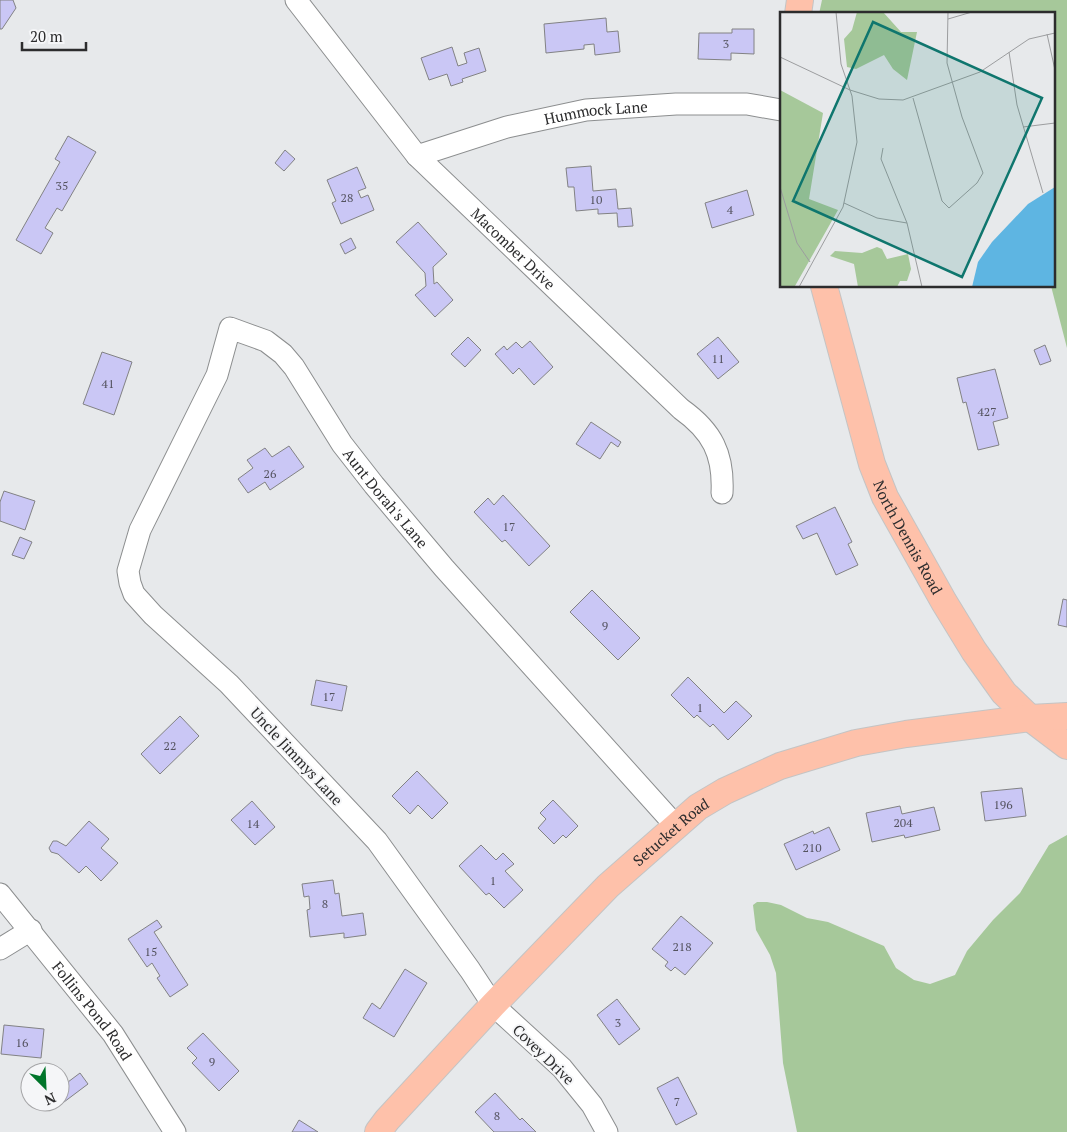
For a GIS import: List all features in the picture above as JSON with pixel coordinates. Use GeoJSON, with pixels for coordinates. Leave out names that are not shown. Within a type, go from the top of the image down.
{"type":"FeatureCollection","features":[{"type":"Feature","properties":{"kind":"main road","name":"North Dennis Road"},"geometry":{"type":"LineString","coordinates":[[825,288],[867,445],[885,497],[944,602],[974,651],[1004,693],[1030,718],[1067,746]]}},
{"type":"Feature","properties":{"kind":"main road","name":"Setucket Road"},"geometry":{"type":"LineString","coordinates":[[378,1132],[386,1120],[493,1005],[608,886],[698,807],[725,791],[780,766],[856,743],[906,734],[1030,718],[1067,716]]}},
{"type":"Feature","properties":{"kind":"street","name":"Macomber Drive"},"geometry":{"type":"LineString","coordinates":[[296,0],[417,156],[674,402],[705,429],[716,449],[721,465],[723,475],[722,493]]}},
{"type":"Feature","properties":{"kind":"street","name":"Hummock Lane"},"geometry":{"type":"LineString","coordinates":[[417,156],[507,126],[586,110],[676,104],[747,104],[780,110]]}},
{"type":"Feature","properties":{"kind":"street","name":"Aunt Dorah's Lane"},"geometry":{"type":"LineString","coordinates":[[149,512],[217,375],[230,328],[266,341],[283,354],[294,367],[342,444],[374,486],[444,568],[675,826]]}},
{"type":"Feature","properties":{"kind":"street","name":"Uncle Jimmys Lane"},"geometry":{"type":"LineString","coordinates":[[149,512],[140,530],[128,571],[134,594],[153,615],[229,684],[377,842],[470,970],[493,1005]]}},
{"type":"Feature","properties":{"kind":"street","name":"Follins Pond Road"},"geometry":{"type":"LineString","coordinates":[[0,894],[31,930],[113,1034],[175,1132]]}},
{"type":"Feature","properties":{"kind":"street"},"geometry":{"type":"LineString","coordinates":[[0,949],[31,930]]}},
{"type":"Feature","properties":{"kind":"street","name":"Covey Drive"},"geometry":{"type":"LineString","coordinates":[[493,1005],[562,1068],[592,1105],[607,1132]]}},
{"type":"Feature","properties":{"kind":"green space"},"geometry":{"type":"Polygon","coordinates":[[[822,0],[1067,0],[1067,348],[1052,288],[1054,288],[1054,12],[819,12],[822,0]]]}},
{"type":"Feature","properties":{"kind":"green space"},"geometry":{"type":"Polygon","coordinates":[[[1067,835],[1067,1132],[797,1132],[783,1063],[776,973],[770,955],[756,930],[753,905],[757,902],[767,902],[781,905],[807,918],[828,922],[884,946],[896,968],[914,980],[930,984],[955,975],[967,951],[993,920],[1020,893],[1049,845],[1067,835]]]}},
{"type":"Feature","properties":{"kind":"building"},"geometry":{"type":"Polygon","coordinates":[[[0,0],[13,0],[16,8],[2,29],[0,29],[0,0]]]}},
{"type":"Feature","properties":{"kind":"building"},"geometry":{"type":"Polygon","coordinates":[[[606,18],[607,32],[618,31],[620,52],[595,55],[594,44],[584,45],[584,49],[546,53],[544,24],[606,18]]]}},
{"type":"Feature","properties":{"kind":"building"},"geometry":{"type":"Polygon","coordinates":[[[732,29],[754,29],[754,54],[731,53],[731,60],[698,59],[699,33],[732,33],[732,29]]]}},
{"type":"Feature","properties":{"kind":"building"},"geometry":{"type":"Polygon","coordinates":[[[452,47],[458,66],[467,63],[464,53],[479,48],[486,71],[462,79],[463,82],[451,86],[447,74],[429,80],[421,58],[452,47]]]}},
{"type":"Feature","properties":{"kind":"building"},"geometry":{"type":"Polygon","coordinates":[[[68,136],[96,152],[62,211],[57,208],[45,228],[53,233],[41,254],[16,240],[60,162],[55,159],[68,136]]]}},
{"type":"Feature","properties":{"kind":"building"},"geometry":{"type":"Polygon","coordinates":[[[285,150],[295,159],[284,171],[275,163],[285,150]]]}},
{"type":"Feature","properties":{"kind":"building"},"geometry":{"type":"Polygon","coordinates":[[[591,166],[593,191],[616,189],[618,209],[631,208],[633,226],[618,227],[617,213],[598,214],[598,209],[576,211],[574,187],[568,187],[566,168],[591,166]]]}},
{"type":"Feature","properties":{"kind":"building"},"geometry":{"type":"Polygon","coordinates":[[[357,167],[366,188],[358,191],[361,198],[368,195],[374,210],[341,224],[332,203],[336,201],[327,180],[357,167]]]}},
{"type":"Feature","properties":{"kind":"building"},"geometry":{"type":"Polygon","coordinates":[[[747,190],[754,215],[712,228],[705,203],[747,190]]]}},
{"type":"Feature","properties":{"kind":"building"},"geometry":{"type":"Polygon","coordinates":[[[418,222],[447,254],[433,267],[434,284],[437,282],[453,300],[435,317],[415,295],[426,286],[425,273],[396,242],[418,222]]]}},
{"type":"Feature","properties":{"kind":"building"},"geometry":{"type":"Polygon","coordinates":[[[351,238],[356,248],[345,254],[340,244],[351,238]]]}},
{"type":"Feature","properties":{"kind":"building"},"geometry":{"type":"Polygon","coordinates":[[[468,337],[481,350],[465,367],[451,354],[468,337]]]}},
{"type":"Feature","properties":{"kind":"building"},"geometry":{"type":"Polygon","coordinates":[[[718,337],[739,362],[718,379],[697,354],[718,337]]]}},
{"type":"Feature","properties":{"kind":"building"},"geometry":{"type":"Polygon","coordinates":[[[530,341],[553,367],[534,385],[519,368],[513,374],[495,354],[504,346],[507,350],[516,342],[522,348],[530,341]]]}},
{"type":"Feature","properties":{"kind":"building"},"geometry":{"type":"Polygon","coordinates":[[[1045,345],[1051,361],[1040,365],[1034,350],[1045,345]]]}},
{"type":"Feature","properties":{"kind":"building"},"geometry":{"type":"Polygon","coordinates":[[[102,352],[132,362],[114,415],[83,404],[102,352]]]}},
{"type":"Feature","properties":{"kind":"building"},"geometry":{"type":"Polygon","coordinates":[[[995,369],[1008,418],[993,422],[999,445],[978,450],[966,402],[963,403],[957,378],[995,369]]]}},
{"type":"Feature","properties":{"kind":"building"},"geometry":{"type":"Polygon","coordinates":[[[591,422],[621,442],[618,447],[611,442],[600,459],[576,444],[591,422]]]}},
{"type":"Feature","properties":{"kind":"building"},"geometry":{"type":"Polygon","coordinates":[[[289,446],[304,467],[270,490],[265,482],[248,493],[238,479],[253,468],[247,460],[265,448],[272,457],[289,446]]]}},
{"type":"Feature","properties":{"kind":"building"},"geometry":{"type":"Polygon","coordinates":[[[4,491],[35,501],[25,530],[0,521],[0,502],[4,491]]]}},
{"type":"Feature","properties":{"kind":"building"},"geometry":{"type":"Polygon","coordinates":[[[503,495],[550,546],[529,566],[505,540],[502,542],[474,512],[488,498],[494,505],[503,495]]]}},
{"type":"Feature","properties":{"kind":"building"},"geometry":{"type":"Polygon","coordinates":[[[835,507],[852,542],[848,544],[858,565],[836,575],[817,533],[803,539],[796,526],[835,507]]]}},
{"type":"Feature","properties":{"kind":"building"},"geometry":{"type":"Polygon","coordinates":[[[20,537],[32,542],[24,559],[12,555],[20,537]]]}},
{"type":"Feature","properties":{"kind":"building"},"geometry":{"type":"Polygon","coordinates":[[[592,590],[640,638],[618,660],[570,612],[592,590]]]}},
{"type":"Feature","properties":{"kind":"building"},"geometry":{"type":"Polygon","coordinates":[[[1063,599],[1067,600],[1067,627],[1058,625],[1063,599]]]}},
{"type":"Feature","properties":{"kind":"building"},"geometry":{"type":"Polygon","coordinates":[[[688,677],[724,713],[736,701],[752,716],[728,740],[713,724],[710,727],[697,715],[694,718],[671,695],[688,677]]]}},
{"type":"Feature","properties":{"kind":"building"},"geometry":{"type":"Polygon","coordinates":[[[316,680],[347,686],[342,711],[311,705],[316,680]]]}},
{"type":"Feature","properties":{"kind":"building"},"geometry":{"type":"Polygon","coordinates":[[[180,716],[199,736],[160,774],[141,754],[180,716]]]}},
{"type":"Feature","properties":{"kind":"building"},"geometry":{"type":"Polygon","coordinates":[[[417,771],[448,803],[432,819],[418,805],[410,814],[392,796],[417,771]]]}},
{"type":"Feature","properties":{"kind":"building"},"geometry":{"type":"Polygon","coordinates":[[[1022,788],[1026,816],[985,821],[981,792],[1022,788]]]}},
{"type":"Feature","properties":{"kind":"building"},"geometry":{"type":"Polygon","coordinates":[[[553,800],[578,826],[566,838],[563,835],[554,844],[538,828],[546,819],[540,813],[553,800]]]}},
{"type":"Feature","properties":{"kind":"building"},"geometry":{"type":"Polygon","coordinates":[[[252,801],[275,827],[255,845],[231,820],[252,801]]]}},
{"type":"Feature","properties":{"kind":"building"},"geometry":{"type":"Polygon","coordinates":[[[900,806],[902,814],[934,807],[940,830],[905,838],[904,835],[872,842],[866,813],[900,806]]]}},
{"type":"Feature","properties":{"kind":"building"},"geometry":{"type":"Polygon","coordinates":[[[89,821],[109,839],[101,848],[118,863],[101,881],[86,866],[79,873],[58,854],[51,852],[49,848],[53,841],[66,846],[89,821]]]}},
{"type":"Feature","properties":{"kind":"building"},"geometry":{"type":"Polygon","coordinates":[[[829,827],[840,850],[796,870],[784,844],[813,831],[814,834],[829,827]]]}},
{"type":"Feature","properties":{"kind":"building"},"geometry":{"type":"Polygon","coordinates":[[[481,845],[496,860],[503,853],[514,864],[505,871],[523,890],[504,908],[489,893],[486,895],[459,866],[481,845]]]}},
{"type":"Feature","properties":{"kind":"building"},"geometry":{"type":"Polygon","coordinates":[[[333,880],[335,894],[339,893],[342,916],[363,913],[366,935],[344,938],[344,933],[310,937],[307,910],[310,909],[309,896],[304,897],[302,884],[333,880]]]}},
{"type":"Feature","properties":{"kind":"building"},"geometry":{"type":"Polygon","coordinates":[[[681,916],[713,943],[685,975],[675,967],[671,971],[665,966],[668,962],[652,949],[681,916]]]}},
{"type":"Feature","properties":{"kind":"building"},"geometry":{"type":"Polygon","coordinates":[[[157,920],[162,927],[154,932],[188,985],[170,997],[157,978],[160,976],[152,963],[147,967],[128,939],[157,920]]]}},
{"type":"Feature","properties":{"kind":"building"},"geometry":{"type":"Polygon","coordinates":[[[405,969],[427,983],[394,1037],[363,1018],[372,1003],[380,1009],[405,969]]]}},
{"type":"Feature","properties":{"kind":"building"},"geometry":{"type":"Polygon","coordinates":[[[617,999],[640,1029],[619,1045],[597,1015],[617,999]]]}},
{"type":"Feature","properties":{"kind":"building"},"geometry":{"type":"Polygon","coordinates":[[[4,1025],[44,1029],[41,1058],[1,1054],[4,1025]]]}},
{"type":"Feature","properties":{"kind":"building"},"geometry":{"type":"Polygon","coordinates":[[[203,1033],[239,1071],[219,1091],[192,1063],[197,1058],[187,1048],[203,1033]]]}},
{"type":"Feature","properties":{"kind":"building"},"geometry":{"type":"Polygon","coordinates":[[[80,1073],[88,1084],[70,1098],[70,1080],[80,1073]]]}},
{"type":"Feature","properties":{"kind":"building"},"geometry":{"type":"Polygon","coordinates":[[[678,1077],[697,1114],[676,1125],[657,1088],[678,1077]]]}},
{"type":"Feature","properties":{"kind":"building"},"geometry":{"type":"Polygon","coordinates":[[[495,1093],[520,1120],[522,1118],[536,1132],[494,1132],[475,1112],[495,1093]]]}},
{"type":"Feature","properties":{"kind":"building"},"geometry":{"type":"Polygon","coordinates":[[[299,1120],[318,1132],[292,1132],[299,1120]]]}}]}
